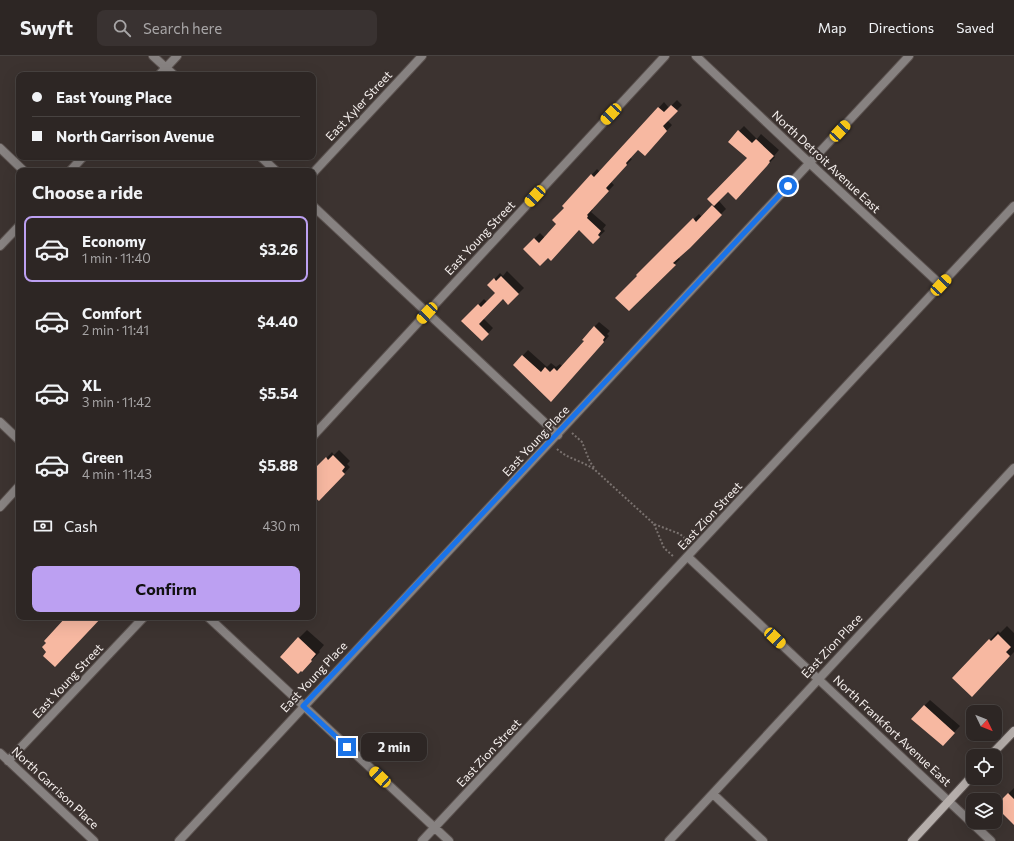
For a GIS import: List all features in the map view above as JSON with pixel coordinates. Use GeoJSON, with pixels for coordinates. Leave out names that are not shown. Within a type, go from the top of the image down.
{"type":"FeatureCollection","features":[{"type":"Feature","properties":{"kind":"main road"},"geometry":{"type":"LineString","coordinates":[[997,749],[1014,731]]}},
{"type":"Feature","properties":{"kind":"main road"},"geometry":{"type":"LineString","coordinates":[[912,841],[966,782]]}},
{"type":"Feature","properties":{"kind":"street"},"geometry":{"type":"LineString","coordinates":[[153,56],[171,72]]}},
{"type":"Feature","properties":{"kind":"street"},"geometry":{"type":"LineString","coordinates":[[162,72],[177,56]]}},
{"type":"Feature","properties":{"kind":"street","name":"East Xyler Street"},"geometry":{"type":"LineString","coordinates":[[316,170],[422,56]]}},
{"type":"Feature","properties":{"kind":"street","name":"East Young Street"},"geometry":{"type":"LineString","coordinates":[[316,433],[665,56]]}},
{"type":"Feature","properties":{"kind":"street","name":"North Detroit Avenue East"},"geometry":{"type":"LineString","coordinates":[[696,56],[941,285]]}},
{"type":"Feature","properties":{"kind":"street","name":"East Young Place"},"geometry":{"type":"LineString","coordinates":[[179,841],[303,706],[558,435],[910,56]]}},
{"type":"Feature","properties":{"kind":"street"},"geometry":{"type":"LineString","coordinates":[[0,148],[21,168]]}},
{"type":"Feature","properties":{"kind":"street"},"geometry":{"type":"LineString","coordinates":[[73,168],[80,160]]}},
{"type":"Feature","properties":{"kind":"street"},"geometry":{"type":"LineString","coordinates":[[264,160],[273,168]]}},
{"type":"Feature","properties":{"kind":"street","name":"East Zion Street"},"geometry":{"type":"LineString","coordinates":[[422,841],[1014,206]]}},
{"type":"Feature","properties":{"kind":"street"},"geometry":{"type":"LineString","coordinates":[[316,209],[558,435]]}},
{"type":"Feature","properties":{"kind":"street"},"geometry":{"type":"LineString","coordinates":[[0,246],[16,229]]}},
{"type":"Feature","properties":{"kind":"street"},"geometry":{"type":"LineString","coordinates":[[0,422],[16,437]]}},
{"type":"Feature","properties":{"kind":"street","name":"East Zion Place"},"geometry":{"type":"LineString","coordinates":[[668,841],[1014,468]]}},
{"type":"Feature","properties":{"kind":"street"},"geometry":{"type":"LineString","coordinates":[[0,507],[16,489]]}},
{"type":"Feature","properties":{"kind":"street","name":"North Frankfort Avenue East"},"geometry":{"type":"LineString","coordinates":[[688,557],[819,678],[991,841]]}},
{"type":"Feature","properties":{"kind":"street","name":"East Young Street"},"geometry":{"type":"LineString","coordinates":[[8,761],[141,620]]}},
{"type":"Feature","properties":{"kind":"street"},"geometry":{"type":"LineString","coordinates":[[211,620],[449,841]]}},
{"type":"Feature","properties":{"kind":"street","name":"North Garrison Place"},"geometry":{"type":"LineString","coordinates":[[0,753],[94,841]]}},
{"type":"Feature","properties":{"kind":"street"},"geometry":{"type":"LineString","coordinates":[[713,794],[763,841]]}},
{"type":"Feature","properties":{"kind":"path"},"geometry":{"type":"LineString","coordinates":[[565,426],[582,442],[590,462],[596,470]]}},
{"type":"Feature","properties":{"kind":"path"},"geometry":{"type":"LineString","coordinates":[[564,455],[587,464],[596,470],[654,524],[680,534]]}},
{"type":"Feature","properties":{"kind":"path"},"geometry":{"type":"LineString","coordinates":[[654,524],[664,548],[681,564]]}},
{"type":"Feature","properties":{"kind":"building"},"geometry":{"type":"Polygon","coordinates":[[[671,105],[678,111],[663,126],[667,131],[645,156],[638,150],[626,163],[627,165],[606,188],[609,191],[587,215],[587,218],[601,231],[598,235],[600,237],[593,244],[579,230],[551,261],[548,258],[540,266],[523,249],[534,238],[539,243],[556,224],[552,220],[564,208],[562,206],[591,174],[594,177],[658,107],[664,112],[671,105]]]}},
{"type":"Feature","properties":{"kind":"building"},"geometry":{"type":"Polygon","coordinates":[[[738,130],[752,143],[756,139],[774,156],[769,161],[770,162],[767,166],[736,200],[728,192],[714,206],[707,199],[747,158],[728,142],[738,130]]]}},
{"type":"Feature","properties":{"kind":"building"},"geometry":{"type":"Polygon","coordinates":[[[712,205],[722,215],[673,263],[676,265],[629,311],[615,298],[693,218],[696,222],[712,205]]]}},
{"type":"Feature","properties":{"kind":"building"},"geometry":{"type":"Polygon","coordinates":[[[501,276],[519,294],[508,305],[503,299],[479,324],[489,334],[482,341],[461,321],[478,304],[481,307],[495,293],[487,285],[494,278],[496,281],[501,276]]]}},
{"type":"Feature","properties":{"kind":"building"},"geometry":{"type":"Polygon","coordinates":[[[594,326],[605,337],[603,340],[604,342],[551,402],[513,365],[522,355],[541,372],[545,367],[550,372],[554,368],[557,371],[584,341],[582,340],[594,326]]]}},
{"type":"Feature","properties":{"kind":"building"},"geometry":{"type":"Polygon","coordinates":[[[333,455],[345,467],[342,471],[345,474],[319,501],[316,498],[316,467],[326,457],[328,460],[333,455]]]}},
{"type":"Feature","properties":{"kind":"building"},"geometry":{"type":"Polygon","coordinates":[[[63,620],[99,620],[55,667],[43,656],[46,652],[42,647],[46,643],[44,641],[63,620]]]}},
{"type":"Feature","properties":{"kind":"building"},"geometry":{"type":"Polygon","coordinates":[[[998,634],[1011,647],[1006,652],[1010,656],[972,697],[952,678],[989,639],[991,641],[998,634]]]}},
{"type":"Feature","properties":{"kind":"building"},"geometry":{"type":"Polygon","coordinates":[[[298,637],[316,654],[311,660],[312,661],[302,672],[301,671],[298,674],[280,657],[298,637]]]}},
{"type":"Feature","properties":{"kind":"building"},"geometry":{"type":"Polygon","coordinates":[[[924,705],[955,733],[943,746],[911,719],[924,705]]]}},
{"type":"Feature","properties":{"kind":"building"},"geometry":{"type":"Polygon","coordinates":[[[1008,793],[1014,799],[1014,825],[1002,813],[1002,799],[1008,793]]]}},
{"type":"Feature","properties":{"kind":"route"},"geometry":{"type":"LineString","coordinates":[[347,747],[303,706],[788,186]]}}]}
